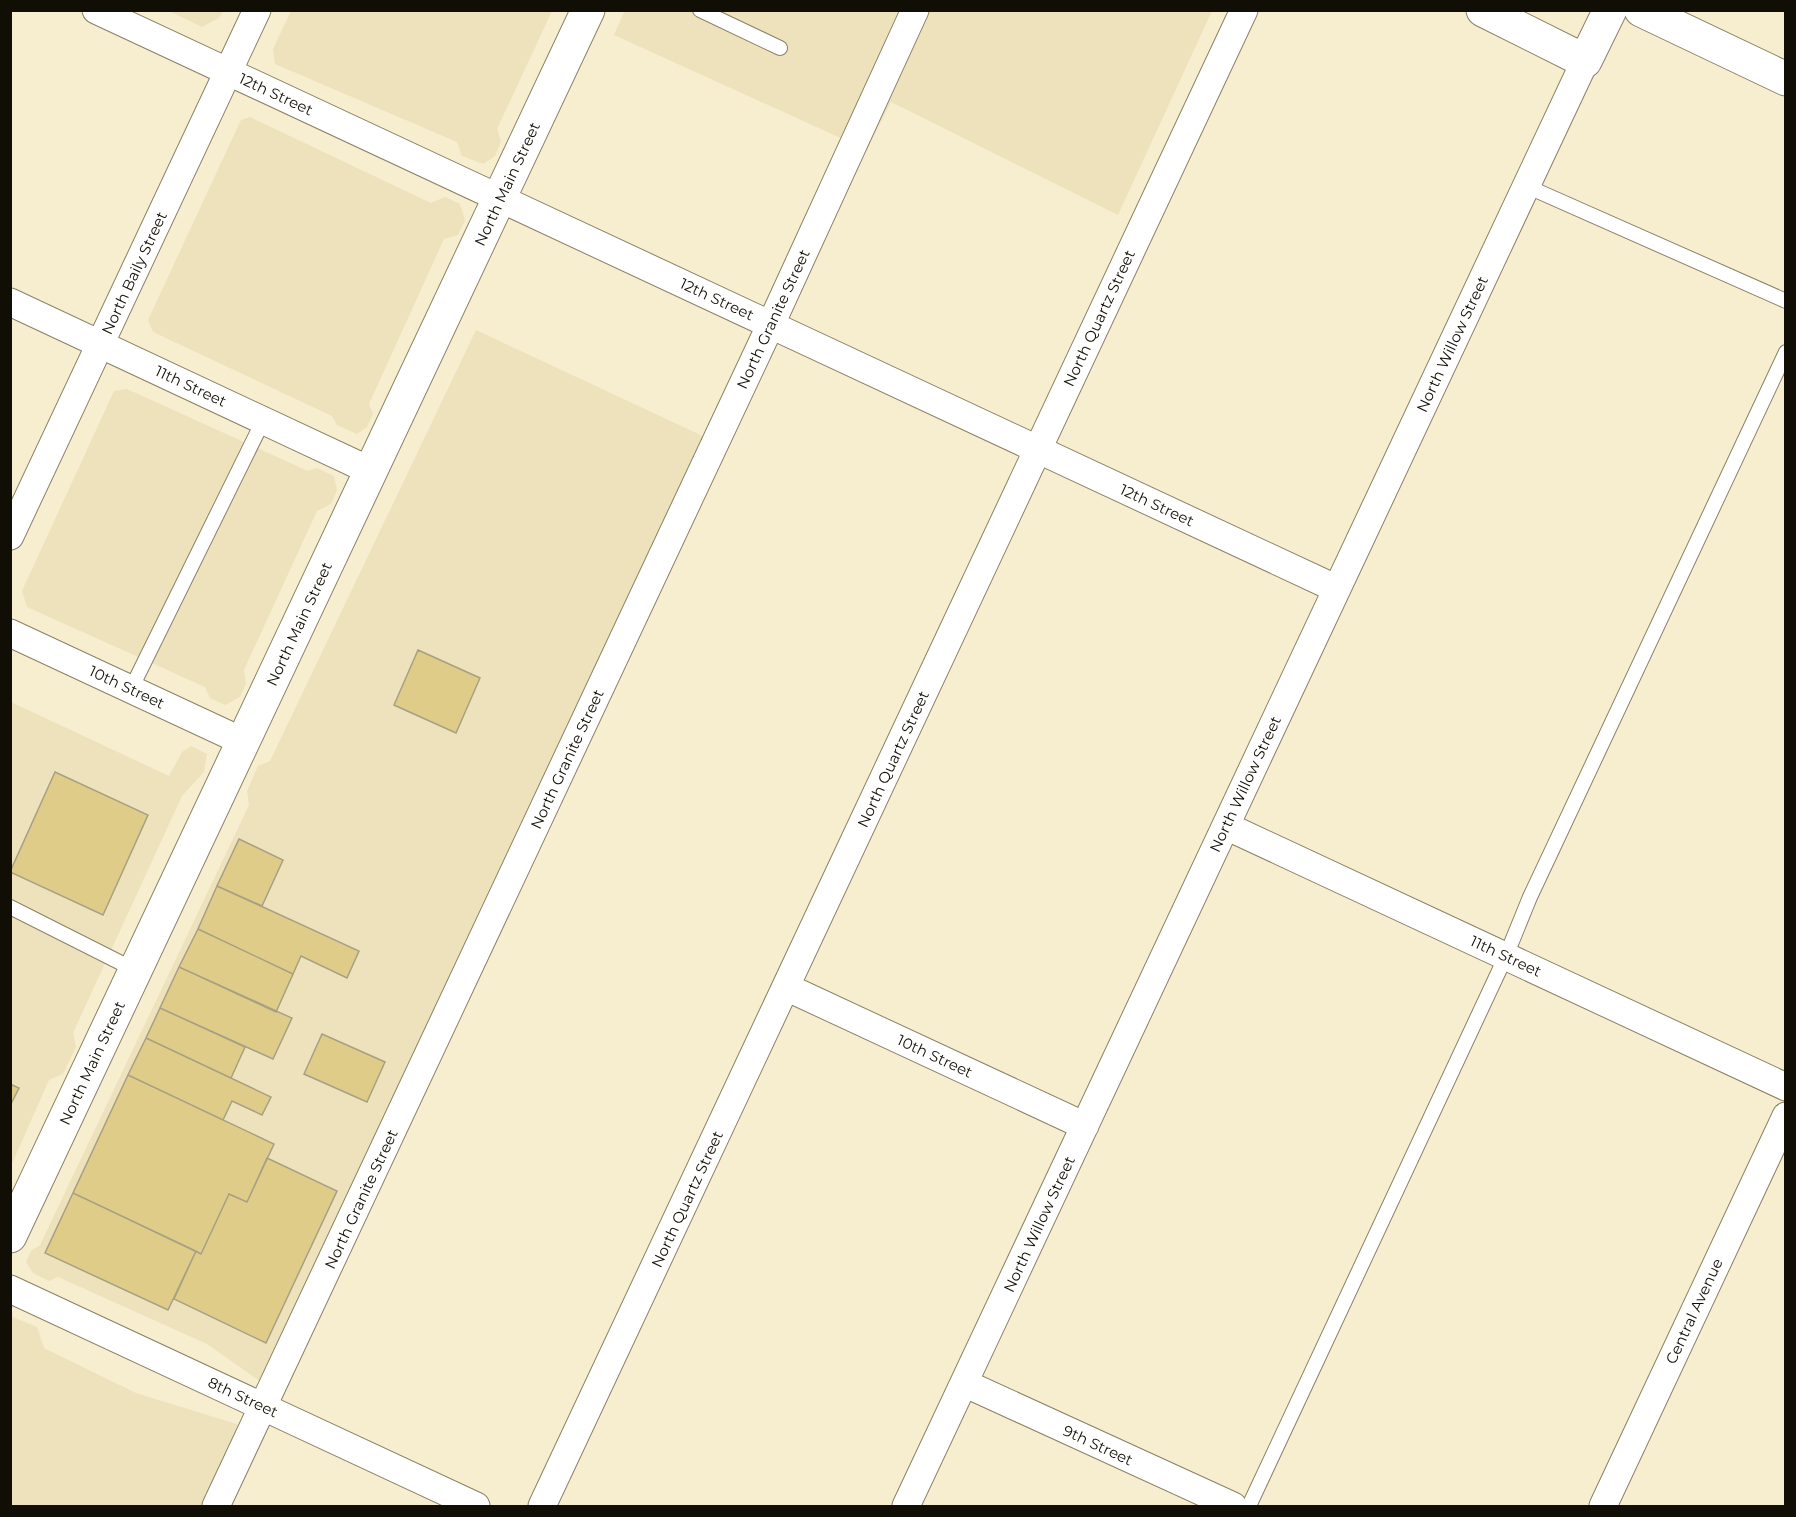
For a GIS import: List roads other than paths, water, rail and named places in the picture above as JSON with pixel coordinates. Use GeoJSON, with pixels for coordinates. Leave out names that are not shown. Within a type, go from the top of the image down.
{"type":"FeatureCollection","features":[{"type":"Feature","properties":{"kind":"street","name":"12th Street"},"geometry":{"type":"LineString","coordinates":[[96,10],[1337,589]]}},
{"type":"Feature","properties":{"kind":"street","name":"North Baily Street"},"geometry":{"type":"LineString","coordinates":[[10,536],[257,10]]}},
{"type":"Feature","properties":{"kind":"street","name":"North Main Street"},"geometry":{"type":"LineString","coordinates":[[10,1236],[588,10]]}},
{"type":"Feature","properties":{"kind":"street","name":"North Granite Street"},"geometry":{"type":"LineString","coordinates":[[216,1506],[771,324],[915,10]]}},
{"type":"Feature","properties":{"kind":"street","name":"North Quartz Street"},"geometry":{"type":"LineString","coordinates":[[542,1506],[1244,10]]}},
{"type":"Feature","properties":{"kind":"street"},"geometry":{"type":"LineString","coordinates":[[1483,10],[1585,61],[1610,10]]}},
{"type":"Feature","properties":{"kind":"street"},"geometry":{"type":"LineString","coordinates":[[1641,10],[1785,79]]}},
{"type":"Feature","properties":{"kind":"street","name":"North Willow Street"},"geometry":{"type":"LineString","coordinates":[[906,1506],[1585,61]]}},
{"type":"Feature","properties":{"kind":"street","name":"11th Street"},"geometry":{"type":"LineString","coordinates":[[10,302],[371,471]]}},
{"type":"Feature","properties":{"kind":"street","name":"10th Street"},"geometry":{"type":"LineString","coordinates":[[10,633],[244,742]]}},
{"type":"Feature","properties":{"kind":"street","name":"11th Street"},"geometry":{"type":"LineString","coordinates":[[1226,826],[1785,1087]]}},
{"type":"Feature","properties":{"kind":"street","name":"10th Street"},"geometry":{"type":"LineString","coordinates":[[786,987],[1084,1126]]}},
{"type":"Feature","properties":{"kind":"street","name":"Central Avenue"},"geometry":{"type":"LineString","coordinates":[[1603,1506],[1785,1116]]}},
{"type":"Feature","properties":{"kind":"street","name":"8th Street"},"geometry":{"type":"LineString","coordinates":[[10,1289],[476,1506]]}},
{"type":"Feature","properties":{"kind":"street","name":"9th Street"},"geometry":{"type":"LineString","coordinates":[[964,1383],[1233,1506]]}},
{"type":"Feature","properties":{"kind":"lane"},"geometry":{"type":"LineString","coordinates":[[700,10],[780,48]]}},
{"type":"Feature","properties":{"kind":"lane"},"geometry":{"type":"LineString","coordinates":[[1526,186],[1785,301]]}},
{"type":"Feature","properties":{"kind":"lane"},"geometry":{"type":"LineString","coordinates":[[1249,1506],[1785,352]]}},
{"type":"Feature","properties":{"kind":"lane"},"geometry":{"type":"LineString","coordinates":[[131,689],[263,421]]}},
{"type":"Feature","properties":{"kind":"lane"},"geometry":{"type":"LineString","coordinates":[[10,907],[135,970]]}}]}
